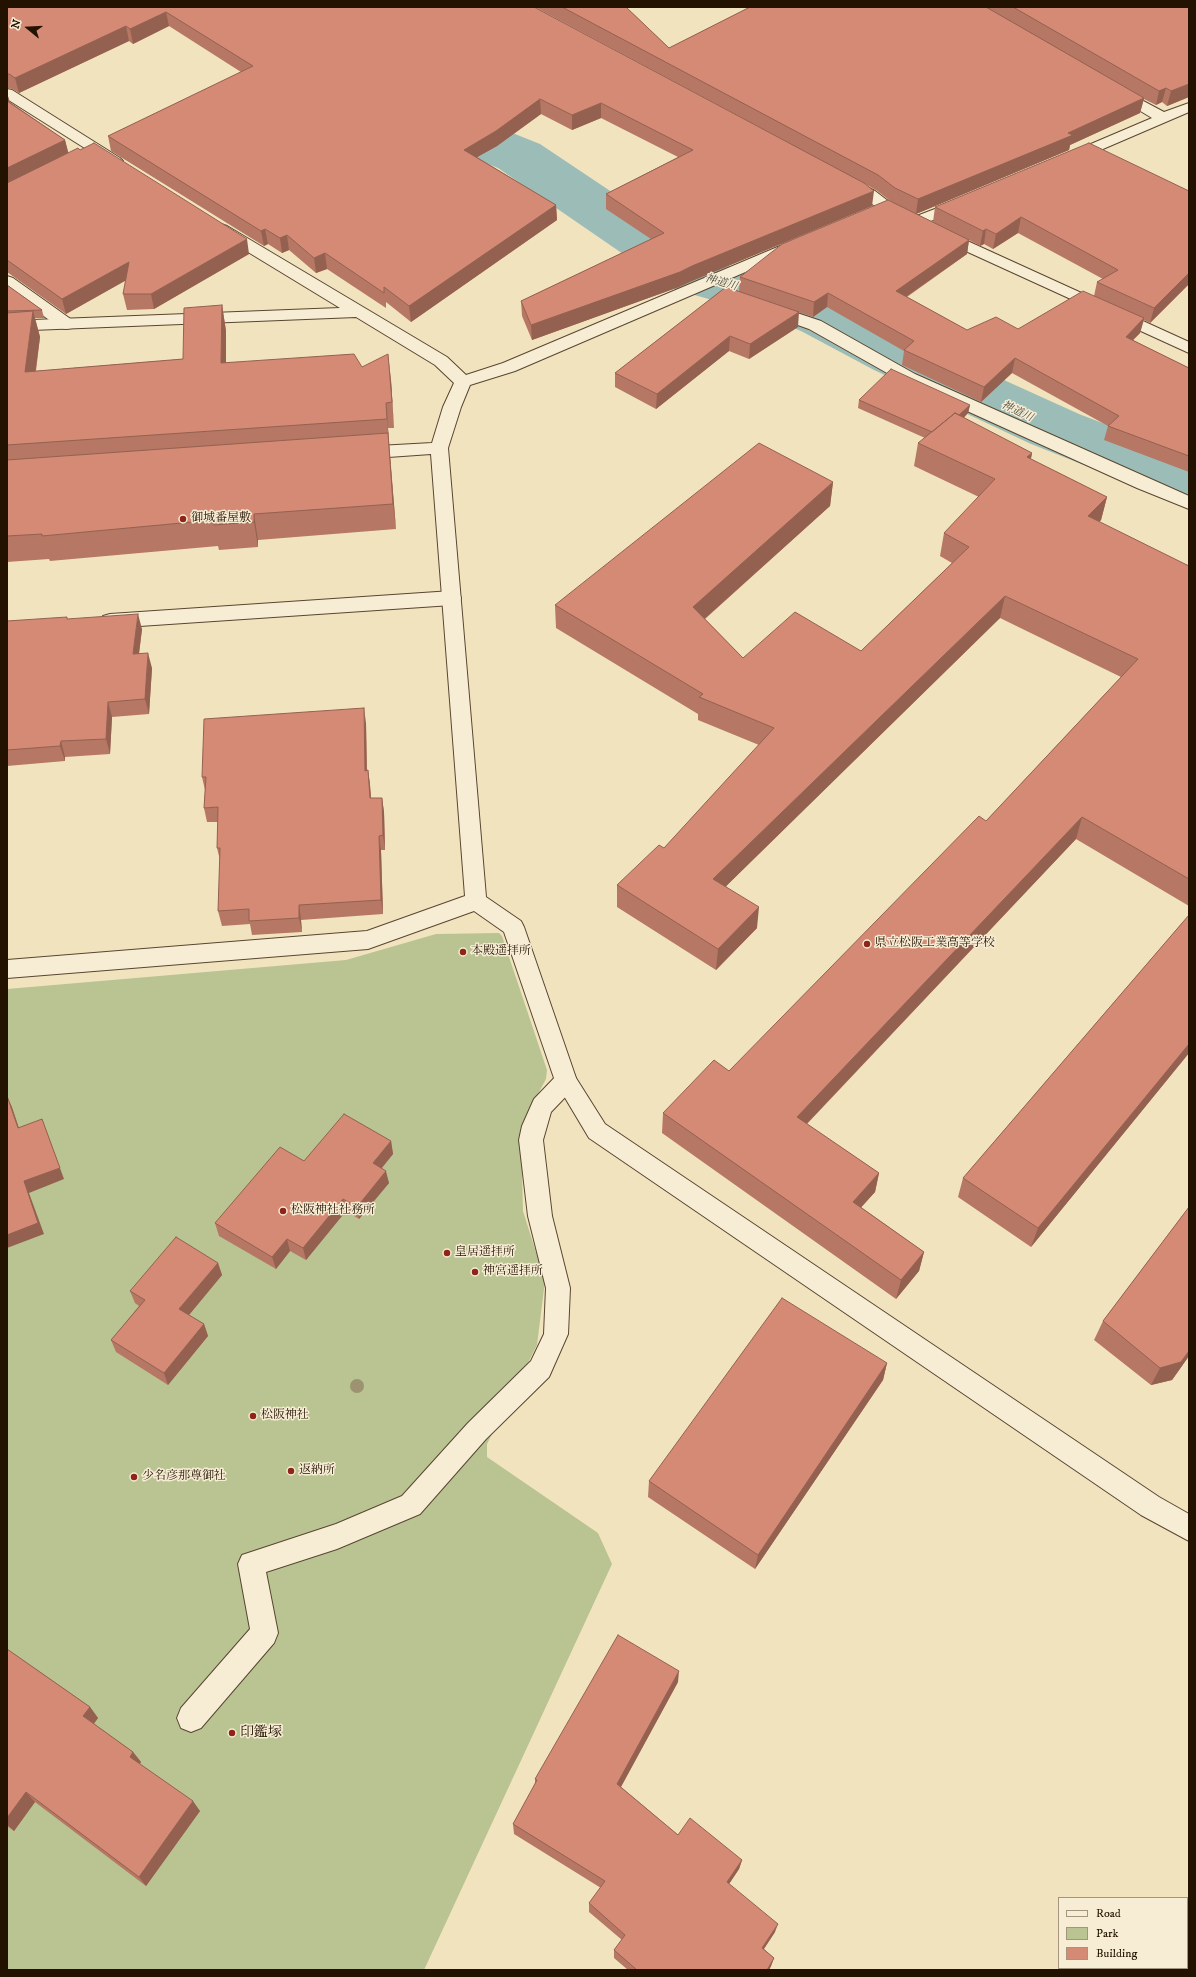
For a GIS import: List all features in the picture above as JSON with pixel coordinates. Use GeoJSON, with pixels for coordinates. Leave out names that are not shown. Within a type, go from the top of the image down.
{"type":"FeatureCollection","features":[{"type":"Feature","properties":{"kind":"street"},"geometry":{"type":"LineString","coordinates":[[1102,82],[1163,118]]}},
{"type":"Feature","properties":{"kind":"street"},"geometry":{"type":"LineString","coordinates":[[7,93],[90,152],[129,170]]}},
{"type":"Feature","properties":{"kind":"street"},"geometry":{"type":"LineString","coordinates":[[1060,163],[1189,107]]}},
{"type":"Feature","properties":{"kind":"street"},"geometry":{"type":"LineString","coordinates":[[834,175],[869,194],[879,210],[915,222],[1189,348]]}},
{"type":"Feature","properties":{"kind":"street"},"geometry":{"type":"LineString","coordinates":[[915,222],[972,199]]}},
{"type":"Feature","properties":{"kind":"street"},"geometry":{"type":"LineString","coordinates":[[208,221],[441,361],[463,382]]}},
{"type":"Feature","properties":{"kind":"street"},"geometry":{"type":"LineString","coordinates":[[476,902],[439,448],[452,407],[463,382],[509,367],[699,285],[720,285],[806,240]]}},
{"type":"Feature","properties":{"kind":"street"},"geometry":{"type":"LineString","coordinates":[[7,282],[66,324]]}},
{"type":"Feature","properties":{"kind":"street"},"geometry":{"type":"LineString","coordinates":[[757,305],[815,325],[909,378],[1143,484],[1189,503]]}},
{"type":"Feature","properties":{"kind":"street"},"geometry":{"type":"LineString","coordinates":[[7,326],[359,312]]}},
{"type":"Feature","properties":{"kind":"street"},"geometry":{"type":"LineString","coordinates":[[345,454],[439,448]]}},
{"type":"Feature","properties":{"kind":"street"},"geometry":{"type":"LineString","coordinates":[[94,622],[452,598]]}},
{"type":"Feature","properties":{"kind":"street"},"geometry":{"type":"LineString","coordinates":[[7,969],[368,940],[476,902]]}},
{"type":"Feature","properties":{"kind":"street"},"geometry":{"type":"LineString","coordinates":[[476,902],[513,927],[566,1082],[597,1131],[1150,1506],[1189,1528]]}},
{"type":"Feature","properties":{"kind":"street"},"geometry":{"type":"LineString","coordinates":[[191,1718],[264,1633],[251,1564],[337,1536],[411,1505],[476,1431],[540,1369],[556,1334],[558,1288],[540,1216],[531,1140],[534,1126],[542,1106],[566,1082]]}},
{"type":"Feature","properties":{"kind":"green space","name":"松阪神社"},"geometry":{"type":"Polygon","coordinates":[[[499,933],[502,936],[547,1070],[546,1079],[524,1120],[521,1130],[523,1211],[545,1281],[537,1345],[487,1444],[487,1457],[598,1533],[612,1564],[424,1970],[7,1970],[7,989],[346,960],[436,934],[499,933]]]}},
{"type":"Feature","properties":{"kind":"building"},"geometry":{"type":"Polygon","coordinates":[[[7,7],[534,7],[864,183],[874,191],[680,272],[531,325],[521,301],[664,233],[606,194],[693,150],[601,103],[572,115],[540,99],[496,131],[464,150],[556,205],[409,306],[384,287],[384,293],[325,253],[314,258],[287,235],[280,238],[265,229],[261,231],[108,136],[253,66],[166,12],[130,29],[126,26],[15,78],[7,74],[7,7]]]}},
{"type":"Feature","properties":{"kind":"building"},"geometry":{"type":"Polygon","coordinates":[[[562,7],[626,7],[669,48],[750,7],[986,7],[1144,98],[1068,133],[1073,135],[918,199],[895,188],[878,175],[562,7]]]}},
{"type":"Feature","properties":{"kind":"building"},"geometry":{"type":"Polygon","coordinates":[[[1013,7],[1189,7],[1189,84],[1171,91],[1166,88],[1159,91],[1013,7]]]}},
{"type":"Feature","properties":{"kind":"building"},"geometry":{"type":"Polygon","coordinates":[[[7,101],[65,140],[7,168],[7,101]]]}},
{"type":"Feature","properties":{"kind":"building"},"geometry":{"type":"Polygon","coordinates":[[[94,143],[247,239],[151,294],[123,294],[129,262],[62,299],[7,260],[7,183],[78,148],[80,150],[94,143]]]}},
{"type":"Feature","properties":{"kind":"building"},"geometry":{"type":"Polygon","coordinates":[[[1089,143],[1189,191],[1189,273],[1154,308],[1097,282],[1118,270],[1021,217],[996,234],[986,229],[983,231],[935,207],[1089,143]]]}},
{"type":"Feature","properties":{"kind":"building"},"geometry":{"type":"Polygon","coordinates":[[[888,200],[969,240],[896,291],[967,330],[996,317],[1018,329],[1083,291],[1144,318],[1126,337],[1189,368],[1189,456],[1108,426],[1119,416],[1015,358],[984,387],[904,350],[914,341],[828,293],[814,302],[740,277],[782,244],[888,200]]]}},
{"type":"Feature","properties":{"kind":"building"},"geometry":{"type":"Polygon","coordinates":[[[7,285],[42,310],[7,310],[7,285]]]}},
{"type":"Feature","properties":{"kind":"building"},"geometry":{"type":"Polygon","coordinates":[[[726,287],[799,312],[750,344],[730,336],[657,394],[615,373],[726,287]]]}},
{"type":"Feature","properties":{"kind":"building"},"geometry":{"type":"Polygon","coordinates":[[[222,305],[221,363],[354,354],[362,367],[388,354],[392,402],[386,403],[387,419],[7,445],[7,313],[33,311],[25,372],[183,359],[184,308],[222,305]]]}},
{"type":"Feature","properties":{"kind":"building"},"geometry":{"type":"Polygon","coordinates":[[[891,369],[970,405],[959,415],[955,413],[932,432],[859,400],[891,369]]]}},
{"type":"Feature","properties":{"kind":"building"},"geometry":{"type":"Polygon","coordinates":[[[955,413],[1032,453],[1027,457],[1107,497],[1088,516],[1189,566],[1189,879],[1082,817],[797,1117],[879,1173],[853,1202],[924,1252],[901,1280],[663,1113],[714,1060],[729,1071],[979,816],[986,821],[1138,659],[1005,596],[713,879],[759,907],[718,949],[617,885],[659,845],[664,848],[774,728],[699,697],[703,694],[555,605],[759,443],[833,482],[693,607],[743,658],[795,612],[861,651],[969,547],[944,533],[995,479],[918,443],[955,413]]]}},
{"type":"Feature","properties":{"kind":"building"},"geometry":{"type":"Polygon","coordinates":[[[388,433],[393,504],[254,514],[254,522],[214,525],[214,520],[42,536],[42,534],[7,536],[7,460],[388,433]]]}},
{"type":"Feature","properties":{"kind":"building"},"geometry":{"type":"Polygon","coordinates":[[[138,614],[133,654],[148,653],[145,699],[108,702],[106,739],[61,741],[60,746],[7,750],[7,621],[67,617],[67,619],[138,614]]]}},
{"type":"Feature","properties":{"kind":"building"},"geometry":{"type":"Polygon","coordinates":[[[364,708],[365,771],[368,770],[370,798],[382,798],[383,835],[379,836],[381,900],[299,905],[299,918],[249,921],[249,909],[218,911],[220,848],[217,848],[218,807],[204,808],[206,777],[202,777],[204,719],[364,708]]]}},
{"type":"Feature","properties":{"kind":"building"},"geometry":{"type":"Polygon","coordinates":[[[1189,915],[1189,1044],[1038,1228],[963,1178],[1189,915]]]}},
{"type":"Feature","properties":{"kind":"building"},"geometry":{"type":"Polygon","coordinates":[[[7,1096],[18,1128],[42,1119],[60,1168],[24,1181],[38,1223],[7,1235],[7,1096]]]}},
{"type":"Feature","properties":{"kind":"building","name":"松阪神社社務所"},"geometry":{"type":"Polygon","coordinates":[[[344,1114],[391,1141],[373,1163],[386,1171],[357,1207],[343,1199],[303,1248],[287,1239],[272,1257],[215,1223],[280,1147],[304,1161],[344,1114]]]}},
{"type":"Feature","properties":{"kind":"building"},"geometry":{"type":"Polygon","coordinates":[[[1189,1207],[1189,1351],[1181,1362],[1160,1368],[1103,1321],[1189,1207]]]}},
{"type":"Feature","properties":{"kind":"building"},"geometry":{"type":"Polygon","coordinates":[[[176,1237],[218,1263],[179,1309],[204,1324],[164,1373],[111,1340],[145,1300],[130,1291],[176,1237]]]}},
{"type":"Feature","properties":{"kind":"building"},"geometry":{"type":"Polygon","coordinates":[[[782,1298],[887,1363],[758,1555],[649,1481],[782,1298]]]}},
{"type":"Feature","properties":{"kind":"building"},"geometry":{"type":"Polygon","coordinates":[[[618,1635],[679,1671],[617,1784],[678,1835],[690,1818],[742,1860],[727,1882],[778,1924],[762,1948],[774,1958],[767,1970],[637,1970],[614,1950],[625,1935],[589,1903],[605,1881],[513,1824],[537,1780],[535,1779],[618,1635]]]}},
{"type":"Feature","properties":{"kind":"building"},"geometry":{"type":"Polygon","coordinates":[[[7,1649],[90,1707],[83,1716],[133,1752],[130,1757],[193,1801],[139,1877],[26,1792],[7,1818],[7,1649]]]}},
{"type":"Feature","properties":{"kind":"waterway","name":"神道川"},"geometry":{"type":"LineString","coordinates":[[239,7],[308,52],[450,128],[519,156],[696,276],[782,301],[823,317],[897,356],[1055,429],[1189,481]]}},
{"type":"Feature","properties":{"kind":"place","name":"御城番屋敷"},"geometry":{"type":"Point","coordinates":[183,519]}},
{"type":"Feature","properties":{"kind":"place","name":"県立松阪工業高等学校"},"geometry":{"type":"Point","coordinates":[867,944]}},
{"type":"Feature","properties":{"kind":"place","name":"本殿遥拝所"},"geometry":{"type":"Point","coordinates":[463,952]}},
{"type":"Feature","properties":{"kind":"place","name":"松阪神社社務所"},"geometry":{"type":"Point","coordinates":[283,1211]}},
{"type":"Feature","properties":{"kind":"place","name":"皇居遥拝所"},"geometry":{"type":"Point","coordinates":[447,1253]}},
{"type":"Feature","properties":{"kind":"place","name":"神宮遥拝所"},"geometry":{"type":"Point","coordinates":[475,1272]}},
{"type":"Feature","properties":{"kind":"place","name":"松阪神社"},"geometry":{"type":"Point","coordinates":[253,1416]}},
{"type":"Feature","properties":{"kind":"place","name":"返納所"},"geometry":{"type":"Point","coordinates":[291,1471]}},
{"type":"Feature","properties":{"kind":"place","name":"少名彦那尊御社"},"geometry":{"type":"Point","coordinates":[134,1477]}},
{"type":"Feature","properties":{"kind":"place","name":"印鑑塚"},"geometry":{"type":"Point","coordinates":[232,1733]}}]}
